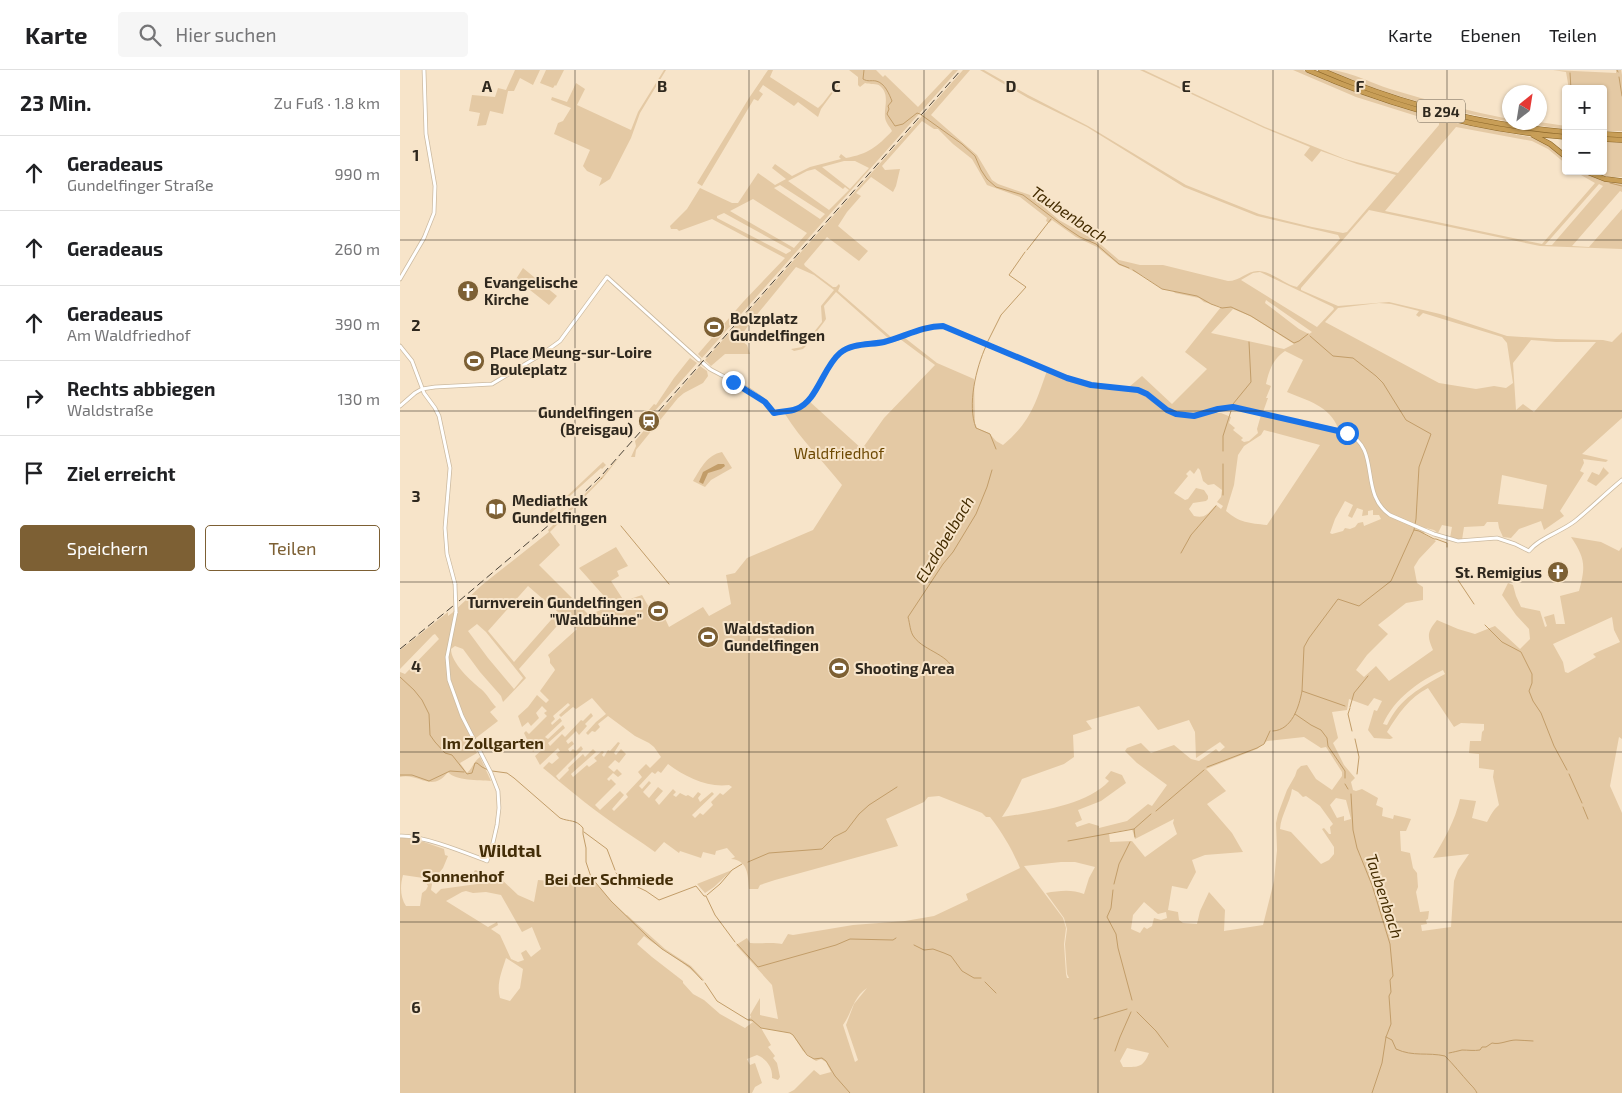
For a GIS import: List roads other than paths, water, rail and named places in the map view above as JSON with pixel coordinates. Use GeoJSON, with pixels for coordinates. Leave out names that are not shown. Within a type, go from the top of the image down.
{"type":"FeatureCollection","features":[{"type":"Feature","properties":{"kind":"highway","name":"B 294"},"geometry":{"type":"LineString","coordinates":[[1308,70],[1360,92],[1415,110],[1460,121],[1562,137]]}},
{"type":"Feature","properties":{"kind":"highway","name":"B 294"},"geometry":{"type":"LineString","coordinates":[[1321,70],[1383,94],[1435,110],[1486,122],[1562,132]]}},
{"type":"Feature","properties":{"kind":"highway"},"geometry":{"type":"LineString","coordinates":[[1529,133],[1550,144],[1562,154]]}},
{"type":"Feature","properties":{"kind":"highway"},"geometry":{"type":"LineString","coordinates":[[1607,134],[1622,135]]}},
{"type":"Feature","properties":{"kind":"highway"},"geometry":{"type":"LineString","coordinates":[[1607,139],[1622,140]]}},
{"type":"Feature","properties":{"kind":"highway"},"geometry":{"type":"LineString","coordinates":[[1595,175],[1605,179],[1621,180]]}},
{"type":"Feature","properties":{"kind":"street"},"geometry":{"type":"LineString","coordinates":[[400,279],[424,238],[434,213],[435,186],[426,134],[424,70]]}},
{"type":"Feature","properties":{"kind":"street"},"geometry":{"type":"LineString","coordinates":[[400,406],[422,389],[492,384],[542,354],[560,341],[607,277],[699,360]]}},
{"type":"Feature","properties":{"kind":"street"},"geometry":{"type":"LineString","coordinates":[[703,363],[707,368],[758,397],[774,413],[798,409],[806,402],[833,361],[846,349],[892,340],[924,328],[943,326],[1067,378],[1091,385],[1138,390],[1147,394],[1167,410],[1182,416],[1194,416],[1233,407],[1347,433],[1359,441],[1365,451],[1373,494],[1379,507],[1390,515],[1434,534],[1458,541],[1501,538],[1529,551],[1535,545],[1574,521],[1622,480]]}},
{"type":"Feature","properties":{"kind":"street"},"geometry":{"type":"LineString","coordinates":[[400,346],[414,365],[422,389],[436,408],[439,416],[450,468],[445,528],[447,554],[455,584],[456,612],[447,657],[449,680],[462,716],[498,791],[499,808],[492,847],[487,861],[415,837],[400,836]]}},
{"type":"Feature","properties":{"kind":"waterway","name":"Taubenbach"},"geometry":{"type":"LineString","coordinates":[[864,70],[863,79],[879,82],[888,92],[892,101],[888,106],[887,114],[895,126],[903,124],[917,113],[920,114],[962,144],[975,156],[987,179],[996,187],[1023,195],[1065,227],[1080,237],[1096,244],[1119,264],[1129,268]]}},
{"type":"Feature","properties":{"kind":"waterway"},"geometry":{"type":"LineString","coordinates":[[1570,73],[1571,85]]}},
{"type":"Feature","properties":{"kind":"waterway"},"geometry":{"type":"LineString","coordinates":[[1619,77],[1622,96]]}},
{"type":"Feature","properties":{"kind":"waterway"},"geometry":{"type":"LineString","coordinates":[[1610,183],[1622,186]]}},
{"type":"Feature","properties":{"kind":"waterway","name":"Elzdobelbach"},"geometry":{"type":"LineString","coordinates":[[1027,250],[1051,219]]}},
{"type":"Feature","properties":{"kind":"waterway","name":"Elzdobelbach"},"geometry":{"type":"LineString","coordinates":[[987,343],[1001,315],[1026,287],[1009,275],[1025,252]]}},
{"type":"Feature","properties":{"kind":"waterway","name":"Taubenbach"},"geometry":{"type":"LineString","coordinates":[[1133,270],[1162,289],[1197,296],[1211,304],[1222,308],[1231,307],[1251,316],[1294,343],[1308,334]]}},
{"type":"Feature","properties":{"kind":"waterway","name":"Taubenbach"},"geometry":{"type":"LineString","coordinates":[[1310,336],[1333,356],[1353,358],[1376,376],[1383,383],[1406,420],[1431,434],[1419,467],[1414,530],[1391,581],[1359,606],[1338,599],[1304,647],[1302,691],[1345,706]]}},
{"type":"Feature","properties":{"kind":"waterway"},"geometry":{"type":"LineString","coordinates":[[1233,404],[1251,382],[1249,342]]}},
{"type":"Feature","properties":{"kind":"waterway","name":"Elzdobelbach"},"geometry":{"type":"LineString","coordinates":[[986,346],[976,376],[972,409],[976,428],[990,434],[996,449]]}},
{"type":"Feature","properties":{"kind":"waterway"},"geometry":{"type":"LineString","coordinates":[[1223,451],[1223,436],[1231,411]]}},
{"type":"Feature","properties":{"kind":"waterway"},"geometry":{"type":"LineString","coordinates":[[1223,464],[1223,495]]}},
{"type":"Feature","properties":{"kind":"waterway","name":"Elzdobelbach"},"geometry":{"type":"LineString","coordinates":[[955,674],[953,667],[943,657],[924,646],[914,637],[908,617],[953,552],[976,514],[992,470]]}},
{"type":"Feature","properties":{"kind":"waterway"},"geometry":{"type":"LineString","coordinates":[[1181,553],[1191,535],[1216,506]]}},
{"type":"Feature","properties":{"kind":"waterway"},"geometry":{"type":"LineString","coordinates":[[621,526],[669,584]]}},
{"type":"Feature","properties":{"kind":"waterway"},"geometry":{"type":"LineString","coordinates":[[1414,530],[1447,543],[1447,547]]}},
{"type":"Feature","properties":{"kind":"waterway"},"geometry":{"type":"LineString","coordinates":[[1458,580],[1474,604]]}},
{"type":"Feature","properties":{"kind":"waterway"},"geometry":{"type":"LineString","coordinates":[[1485,625],[1502,642],[1521,652],[1532,674],[1532,683],[1529,691],[1567,770]]}},
{"type":"Feature","properties":{"kind":"waterway"},"geometry":{"type":"LineString","coordinates":[[1350,707],[1354,693],[1368,676]]}},
{"type":"Feature","properties":{"kind":"waterway"},"geometry":{"type":"LineString","coordinates":[[400,677],[422,700],[429,714],[430,735],[445,753],[452,755],[467,774],[472,773],[475,763],[488,770]]}},
{"type":"Feature","properties":{"kind":"waterway"},"geometry":{"type":"LineString","coordinates":[[1273,731],[1285,727],[1294,717],[1302,691]]}},
{"type":"Feature","properties":{"kind":"waterway","name":"Taubenbach"},"geometry":{"type":"LineString","coordinates":[[1350,708],[1348,714],[1352,731]]}},
{"type":"Feature","properties":{"kind":"waterway"},"geometry":{"type":"LineString","coordinates":[[1295,714],[1321,730],[1327,738],[1328,746],[1345,771],[1345,778]]}},
{"type":"Feature","properties":{"kind":"waterway"},"geometry":{"type":"LineString","coordinates":[[1207,767],[1257,748],[1264,744],[1270,731]]}},
{"type":"Feature","properties":{"kind":"waterway","name":"Taubenbach"},"geometry":{"type":"LineString","coordinates":[[1355,739],[1359,757],[1357,774]]}},
{"type":"Feature","properties":{"kind":"waterway"},"geometry":{"type":"LineString","coordinates":[[1156,811],[1204,770]]}},
{"type":"Feature","properties":{"kind":"waterway"},"geometry":{"type":"LineString","coordinates":[[400,775],[412,775],[429,781],[450,771],[464,772]]}},
{"type":"Feature","properties":{"kind":"waterway"},"geometry":{"type":"LineString","coordinates":[[492,771],[507,773],[560,818],[580,825],[583,828],[586,862],[591,877],[611,901],[649,938],[690,967],[702,980]]}},
{"type":"Feature","properties":{"kind":"waterway"},"geometry":{"type":"LineString","coordinates":[[1569,774],[1582,803]]}},
{"type":"Feature","properties":{"kind":"waterway"},"geometry":{"type":"LineString","coordinates":[[1345,784],[1348,789]]}},
{"type":"Feature","properties":{"kind":"waterway"},"geometry":{"type":"LineString","coordinates":[[748,862],[769,853],[822,849],[834,837],[846,831],[859,814],[869,805],[897,787]]}},
{"type":"Feature","properties":{"kind":"waterway","name":"Taubenbach"},"geometry":{"type":"LineString","coordinates":[[1351,794],[1353,830],[1357,848],[1372,885],[1390,944],[1393,976],[1390,980],[1391,992],[1389,996],[1391,1024],[1386,1037],[1382,1063],[1372,1093]]}},
{"type":"Feature","properties":{"kind":"waterway"},"geometry":{"type":"LineString","coordinates":[[1583,807],[1588,819]]}},
{"type":"Feature","properties":{"kind":"waterway"},"geometry":{"type":"LineString","coordinates":[[1135,837],[1134,829],[1151,814]]}},
{"type":"Feature","properties":{"kind":"waterway"},"geometry":{"type":"LineString","coordinates":[[1068,841],[1134,829]]}},
{"type":"Feature","properties":{"kind":"waterway"},"geometry":{"type":"LineString","coordinates":[[584,832],[607,849],[615,870]]}},
{"type":"Feature","properties":{"kind":"waterway"},"geometry":{"type":"LineString","coordinates":[[1114,884],[1119,864],[1130,842]]}},
{"type":"Feature","properties":{"kind":"waterway"},"geometry":{"type":"LineString","coordinates":[[707,895],[732,870],[742,864]]}},
{"type":"Feature","properties":{"kind":"waterway"},"geometry":{"type":"LineString","coordinates":[[616,873],[627,882],[659,900],[696,886],[706,896],[715,915],[735,942]]}},
{"type":"Feature","properties":{"kind":"waterway"},"geometry":{"type":"LineString","coordinates":[[1113,890],[1111,908],[1107,917],[1116,934],[1132,1000]]}},
{"type":"Feature","properties":{"kind":"waterway"},"geometry":{"type":"LineString","coordinates":[[737,944],[758,967],[836,945],[850,939],[893,940],[896,938]]}},
{"type":"Feature","properties":{"kind":"waterway"},"geometry":{"type":"LineString","coordinates":[[914,945],[924,950],[933,949],[951,956],[962,971],[974,978],[981,978]]}},
{"type":"Feature","properties":{"kind":"waterway"},"geometry":{"type":"LineString","coordinates":[[985,982],[996,993]]}},
{"type":"Feature","properties":{"kind":"waterway"},"geometry":{"type":"LineString","coordinates":[[705,983],[717,1001],[748,1020],[752,1020],[761,1028],[793,1035],[807,1055],[814,1059],[822,1058],[826,1061],[835,1076],[850,1093]]}},
{"type":"Feature","properties":{"kind":"waterway"},"geometry":{"type":"LineString","coordinates":[[1094,1019],[1127,1009]]}},
{"type":"Feature","properties":{"kind":"waterway"},"geometry":{"type":"LineString","coordinates":[[1115,1051],[1131,1012]]}},
{"type":"Feature","properties":{"kind":"waterway"},"geometry":{"type":"LineString","coordinates":[[1137,1012],[1156,1031],[1168,1047]]}},
{"type":"Feature","properties":{"kind":"waterway"},"geometry":{"type":"LineString","coordinates":[[1386,1037],[1392,1040],[1396,1049],[1402,1051],[1414,1054],[1445,1056],[1477,1093]]}},
{"type":"Feature","properties":{"kind":"waterway"},"geometry":{"type":"LineString","coordinates":[[1449,1053],[1462,1050],[1480,1050],[1482,1047],[1492,1043],[1516,1040],[1533,1041]]}},
{"type":"Feature","properties":{"kind":"railway"},"geometry":{"type":"LineString","coordinates":[[459,601],[562,514],[602,475],[961,70]]}},
{"type":"Feature","properties":{"kind":"railway"},"geometry":{"type":"LineString","coordinates":[[400,649],[453,606]]}},
{"type":"Feature","properties":{"kind":"place","name":"Evangelische Kirche"},"geometry":{"type":"Point","coordinates":[468,291]}},
{"type":"Feature","properties":{"kind":"place","name":"Bolzplatz Gundelfingen"},"geometry":{"type":"Point","coordinates":[714,327]}},
{"type":"Feature","properties":{"kind":"place","name":"Place Meung-sur-Loire Bouleplatz"},"geometry":{"type":"Point","coordinates":[474,361]}},
{"type":"Feature","properties":{"kind":"place","name":"Gundelfingen (Breisgau)"},"geometry":{"type":"Point","coordinates":[649,421]}},
{"type":"Feature","properties":{"kind":"place","name":"Mediathek Gundelfingen"},"geometry":{"type":"Point","coordinates":[496,509]}},
{"type":"Feature","properties":{"kind":"place","name":"St. Remigius"},"geometry":{"type":"Point","coordinates":[1558,572]}},
{"type":"Feature","properties":{"kind":"place","name":"Turnverein Gundelfingen \"Waldbühne\""},"geometry":{"type":"Point","coordinates":[658,611]}},
{"type":"Feature","properties":{"kind":"place","name":"Waldstadion Gundelfingen"},"geometry":{"type":"Point","coordinates":[708,637]}},
{"type":"Feature","properties":{"kind":"place","name":"Shooting Area"},"geometry":{"type":"Point","coordinates":[839,668]}},
{"type":"Feature","properties":{"kind":"district","name":"Im Zollgarten"},"geometry":{"type":"Point","coordinates":[493,742]}},
{"type":"Feature","properties":{"kind":"district","name":"Wildtal"},"geometry":{"type":"Point","coordinates":[510,850]}},
{"type":"Feature","properties":{"kind":"district","name":"Sonnenhof"},"geometry":{"type":"Point","coordinates":[463,875]}},
{"type":"Feature","properties":{"kind":"district","name":"Bei der Schmiede"},"geometry":{"type":"Point","coordinates":[609,878]}},
{"type":"Feature","properties":{"kind":"park label","name":"Waldfriedhof"},"geometry":{"type":"Point","coordinates":[839,453]}}]}
